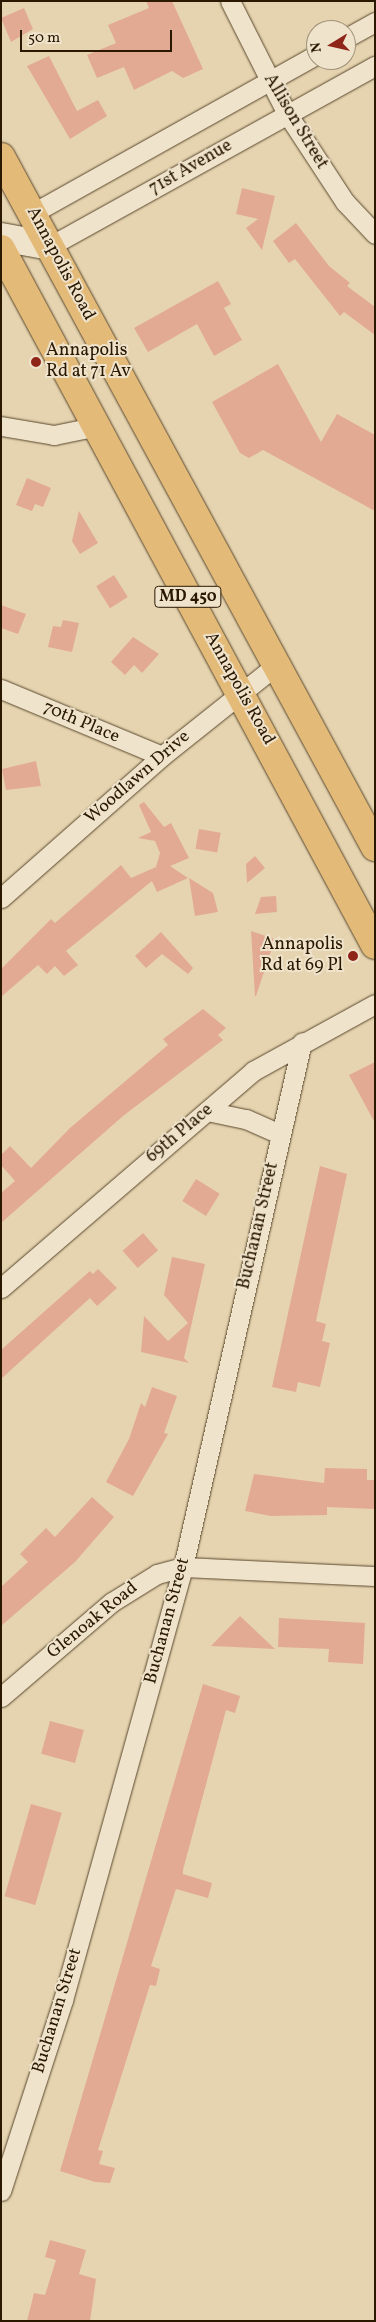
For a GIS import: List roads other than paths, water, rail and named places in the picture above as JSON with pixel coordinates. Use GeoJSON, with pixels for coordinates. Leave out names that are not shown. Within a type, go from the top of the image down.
{"type":"FeatureCollection","features":[{"type":"Feature","properties":{"kind":"main road","name":"Annapolis Road"},"geometry":{"type":"LineString","coordinates":[[1,157],[279,663],[375,846]]}},
{"type":"Feature","properties":{"kind":"main road","name":"Annapolis Road"},"geometry":{"type":"LineString","coordinates":[[1,248],[98,426],[155,540],[242,692],[375,945]]}},
{"type":"Feature","properties":{"kind":"street","name":"Allison Street"},"geometry":{"type":"LineString","coordinates":[[230,1],[269,82],[286,112],[346,202],[375,234]]}},
{"type":"Feature","properties":{"kind":"street"},"geometry":{"type":"LineString","coordinates":[[356,32],[375,22]]}},
{"type":"Feature","properties":{"kind":"street"},"geometry":{"type":"LineString","coordinates":[[1,232],[306,61]]}},
{"type":"Feature","properties":{"kind":"street","name":"71st Avenue"},"geometry":{"type":"LineString","coordinates":[[50,246],[286,112],[375,66]]}},
{"type":"Feature","properties":{"kind":"street"},"geometry":{"type":"LineString","coordinates":[[1,237],[50,246]]}},
{"type":"Feature","properties":{"kind":"street"},"geometry":{"type":"LineString","coordinates":[[1,426],[54,435],[98,426]]}},
{"type":"Feature","properties":{"kind":"street","name":"Woodlawn Drive"},"geometry":{"type":"LineString","coordinates":[[1,898],[162,756],[279,663]]}},
{"type":"Feature","properties":{"kind":"street","name":"70th Place"},"geometry":{"type":"LineString","coordinates":[[1,690],[162,756]]}},
{"type":"Feature","properties":{"kind":"street","name":"69th Place"},"geometry":{"type":"LineString","coordinates":[[1,1288],[253,1071],[302,1042],[375,1004]]}},
{"type":"Feature","properties":{"kind":"street","name":"Buchanan Street"},"geometry":{"type":"LineString","coordinates":[[1,2192],[63,2000],[183,1567],[302,1042]]}},
{"type":"Feature","properties":{"kind":"street"},"geometry":{"type":"LineString","coordinates":[[207,1111],[246,1119],[280,1134]]}},
{"type":"Feature","properties":{"kind":"street","name":"Glenoak Road"},"geometry":{"type":"LineString","coordinates":[[1,1697],[134,1585],[183,1567],[375,1576]]}},
{"type":"Feature","properties":{"kind":"place","name":"Annapolis Rd at 71 Av"},"geometry":{"type":"Point","coordinates":[36,362]}},
{"type":"Feature","properties":{"kind":"place","name":"Annapolis Rd at 69 Pl"},"geometry":{"type":"Point","coordinates":[353,956]}}]}
